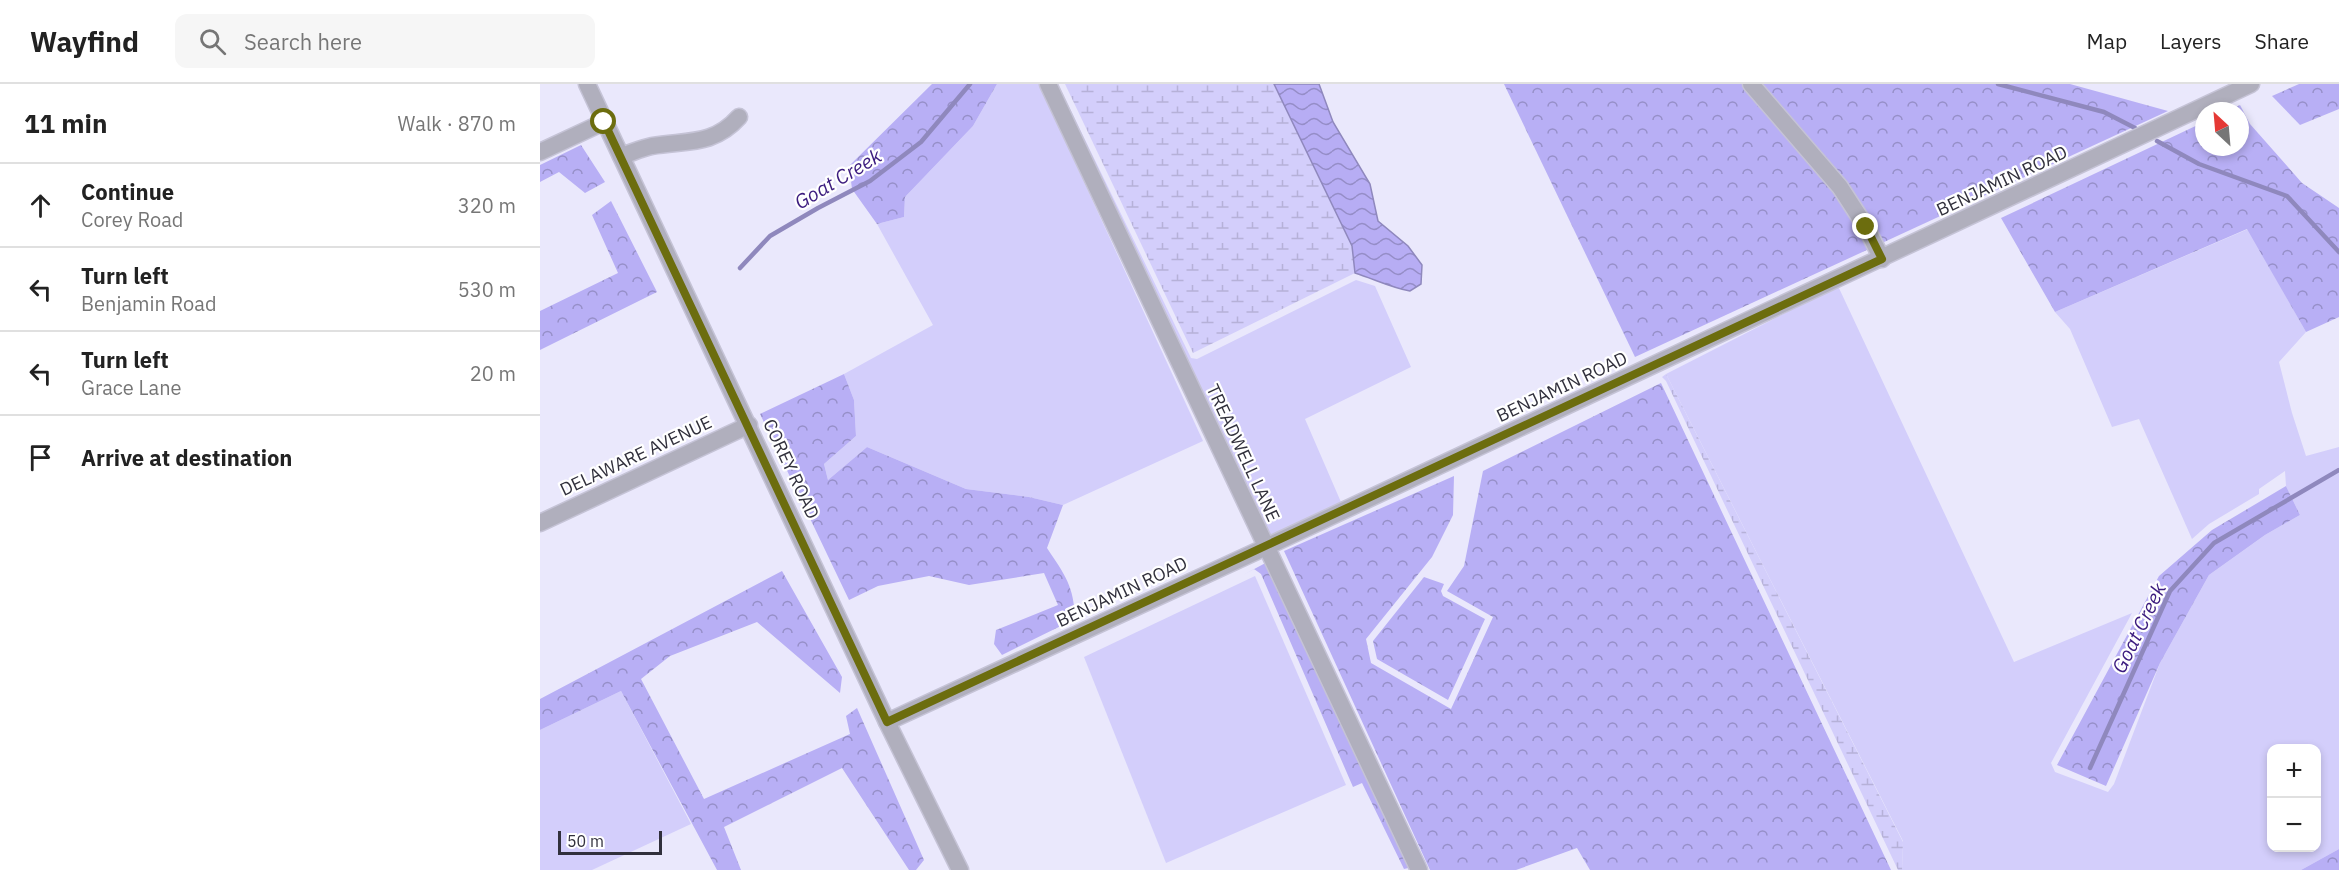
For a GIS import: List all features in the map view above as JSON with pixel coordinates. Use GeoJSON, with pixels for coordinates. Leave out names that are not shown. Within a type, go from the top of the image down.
{"type":"FeatureCollection","features":[{"type":"Feature","properties":{"kind":"street","name":"COREY ROAD"},"geometry":{"type":"LineString","coordinates":[[587,84],[887,722],[960,870]]}},
{"type":"Feature","properties":{"kind":"street","name":"TREADWELL LANE"},"geometry":{"type":"LineString","coordinates":[[1048,84],[1419,870]]}},
{"type":"Feature","properties":{"kind":"street"},"geometry":{"type":"LineString","coordinates":[[1751,84],[1840,187],[1866,227],[1882,259]]}},
{"type":"Feature","properties":{"kind":"street","name":"BENJAMIN ROAD"},"geometry":{"type":"LineString","coordinates":[[887,722],[1882,259],[2251,84]]}},
{"type":"Feature","properties":{"kind":"street"},"geometry":{"type":"LineString","coordinates":[[621,156],[650,146],[698,142],[711,138],[729,128],[739,117]]}},
{"type":"Feature","properties":{"kind":"street"},"geometry":{"type":"LineString","coordinates":[[540,152],[604,122]]}},
{"type":"Feature","properties":{"kind":"street","name":"DELAWARE AVENUE"},"geometry":{"type":"LineString","coordinates":[[540,523],[749,425]]}},
{"type":"Feature","properties":{"kind":"green space"},"geometry":{"type":"Polygon","coordinates":[[[932,84],[997,84],[973,126],[905,197],[904,217],[877,224],[852,189],[849,166],[932,84]]]}},
{"type":"Feature","properties":{"kind":"green space"},"geometry":{"type":"Polygon","coordinates":[[[997,84],[1039,84],[1203,441],[1063,505],[1029,497],[966,489],[867,447],[828,480],[824,464],[856,436],[854,400],[844,374],[933,325],[877,224],[904,217],[905,197],[973,126],[997,84]]]}},
{"type":"Feature","properties":{"kind":"green space"},"geometry":{"type":"Polygon","coordinates":[[[1047,84],[1058,84],[1191,358],[1197,359],[1356,280],[1375,286],[1411,367],[1305,419],[1347,516],[1278,549],[1280,555],[1273,559],[1047,84]]]}},
{"type":"Feature","properties":{"kind":"green space"},"geometry":{"type":"Polygon","coordinates":[[[1065,84],[1274,84],[1352,247],[1355,273],[1193,353],[1065,84]]]}},
{"type":"Feature","properties":{"kind":"green space"},"geometry":{"type":"Polygon","coordinates":[[[1504,84],[2070,84],[2168,111],[1635,357],[1504,84]]]}},
{"type":"Feature","properties":{"kind":"green space"},"geometry":{"type":"Polygon","coordinates":[[[2299,84],[2339,84],[2339,109],[2300,125],[2272,96],[2299,84]]]}},
{"type":"Feature","properties":{"kind":"green space"},"geometry":{"type":"Polygon","coordinates":[[[2249,122],[2302,183],[2339,208],[2339,317],[2306,332],[2247,229],[2055,312],[2001,218],[2195,126],[2195,156],[2249,156],[2249,122]]]}},
{"type":"Feature","properties":{"kind":"green space"},"geometry":{"type":"Polygon","coordinates":[[[581,145],[605,182],[585,193],[559,172],[540,182],[540,165],[581,145]]]}},
{"type":"Feature","properties":{"kind":"green space"},"geometry":{"type":"Polygon","coordinates":[[[611,201],[657,292],[540,350],[540,311],[618,273],[592,215],[611,201]]]}},
{"type":"Feature","properties":{"kind":"green space"},"geometry":{"type":"Polygon","coordinates":[[[2248,229],[2306,332],[2279,362],[2306,456],[2339,447],[2339,849],[2301,870],[1902,870],[1903,841],[1666,374],[1838,286],[2014,662],[2132,613],[2051,763],[2055,772],[2108,792],[2114,784],[2160,663],[2209,575],[2265,535],[2300,515],[2286,486],[2285,471],[2259,489],[2259,494],[2209,524],[2192,539],[2139,419],[2112,427],[2070,329],[2055,312],[2248,229]]]}},
{"type":"Feature","properties":{"kind":"green space"},"geometry":{"type":"Polygon","coordinates":[[[844,374],[854,400],[856,436],[824,464],[828,480],[867,447],[966,489],[1029,497],[1063,505],[1047,548],[1067,581],[1073,598],[1075,619],[1002,655],[994,644],[996,630],[1058,605],[1044,573],[969,585],[929,576],[878,586],[849,600],[760,414],[844,374]]]}},
{"type":"Feature","properties":{"kind":"green space"},"geometry":{"type":"Polygon","coordinates":[[[1666,374],[1903,842],[1902,870],[1898,870],[1666,381],[1662,377],[1666,374]]]}},
{"type":"Feature","properties":{"kind":"green space"},"geometry":{"type":"Polygon","coordinates":[[[1661,383],[1891,870],[1590,870],[1577,848],[1516,870],[1430,870],[1284,551],[1454,476],[1453,515],[1432,557],[1366,639],[1371,663],[1451,709],[1493,617],[1447,591],[1464,566],[1483,471],[1661,383]]]}},
{"type":"Feature","properties":{"kind":"green space"},"geometry":{"type":"Polygon","coordinates":[[[2286,486],[2300,515],[2265,535],[2209,575],[2160,663],[2106,786],[2057,765],[2159,576],[2212,530],[2286,486]]]}},
{"type":"Feature","properties":{"kind":"green space"},"geometry":{"type":"Polygon","coordinates":[[[1273,559],[1421,865],[1404,869],[1362,783],[1353,787],[1261,574],[1254,569],[1273,559]]]}},
{"type":"Feature","properties":{"kind":"green space"},"geometry":{"type":"Polygon","coordinates":[[[782,571],[842,677],[840,693],[757,622],[670,656],[641,679],[704,799],[850,734],[846,716],[857,708],[924,860],[916,870],[909,870],[842,768],[724,827],[741,870],[717,870],[621,691],[540,730],[540,699],[782,571]]]}},
{"type":"Feature","properties":{"kind":"green space"},"geometry":{"type":"Polygon","coordinates":[[[1255,576],[1346,785],[1166,863],[1084,657],[1255,576]]]}},
{"type":"Feature","properties":{"kind":"green space"},"geometry":{"type":"Polygon","coordinates":[[[1424,577],[1444,584],[1441,591],[1443,596],[1485,619],[1448,700],[1377,659],[1373,641],[1424,577]]]}},
{"type":"Feature","properties":{"kind":"green space"},"geometry":{"type":"Polygon","coordinates":[[[621,691],[691,824],[592,870],[540,870],[540,730],[621,691]]]}},
{"type":"Feature","properties":{"kind":"green space"},"geometry":{"type":"Polygon","coordinates":[[[2339,849],[2339,870],[2301,870],[2339,849]]]}},
{"type":"Feature","properties":{"kind":"water"},"geometry":{"type":"Polygon","coordinates":[[[1274,84],[1319,84],[1333,122],[1370,184],[1378,221],[1408,246],[1422,265],[1421,284],[1410,291],[1355,273],[1352,246],[1274,84]]]}},
{"type":"Feature","properties":{"kind":"waterway","name":"Goat Creek"},"geometry":{"type":"LineString","coordinates":[[740,268],[770,236],[870,181],[921,142],[970,84]]}},
{"type":"Feature","properties":{"kind":"waterway","name":"Goat Creek"},"geometry":{"type":"LineString","coordinates":[[1998,84],[2104,112],[2135,128]]}},
{"type":"Feature","properties":{"kind":"waterway","name":"Goat Creek"},"geometry":{"type":"LineString","coordinates":[[2157,141],[2199,164],[2287,196],[2339,252]]}},
{"type":"Feature","properties":{"kind":"waterway","name":"Goat Creek"},"geometry":{"type":"LineString","coordinates":[[2090,768],[2170,591],[2214,543],[2339,470]]}},
{"type":"Feature","properties":{"kind":"route"},"geometry":{"type":"LineString","coordinates":[[604,122],[749,425],[887,722],[1882,259],[1866,227]]}}]}
